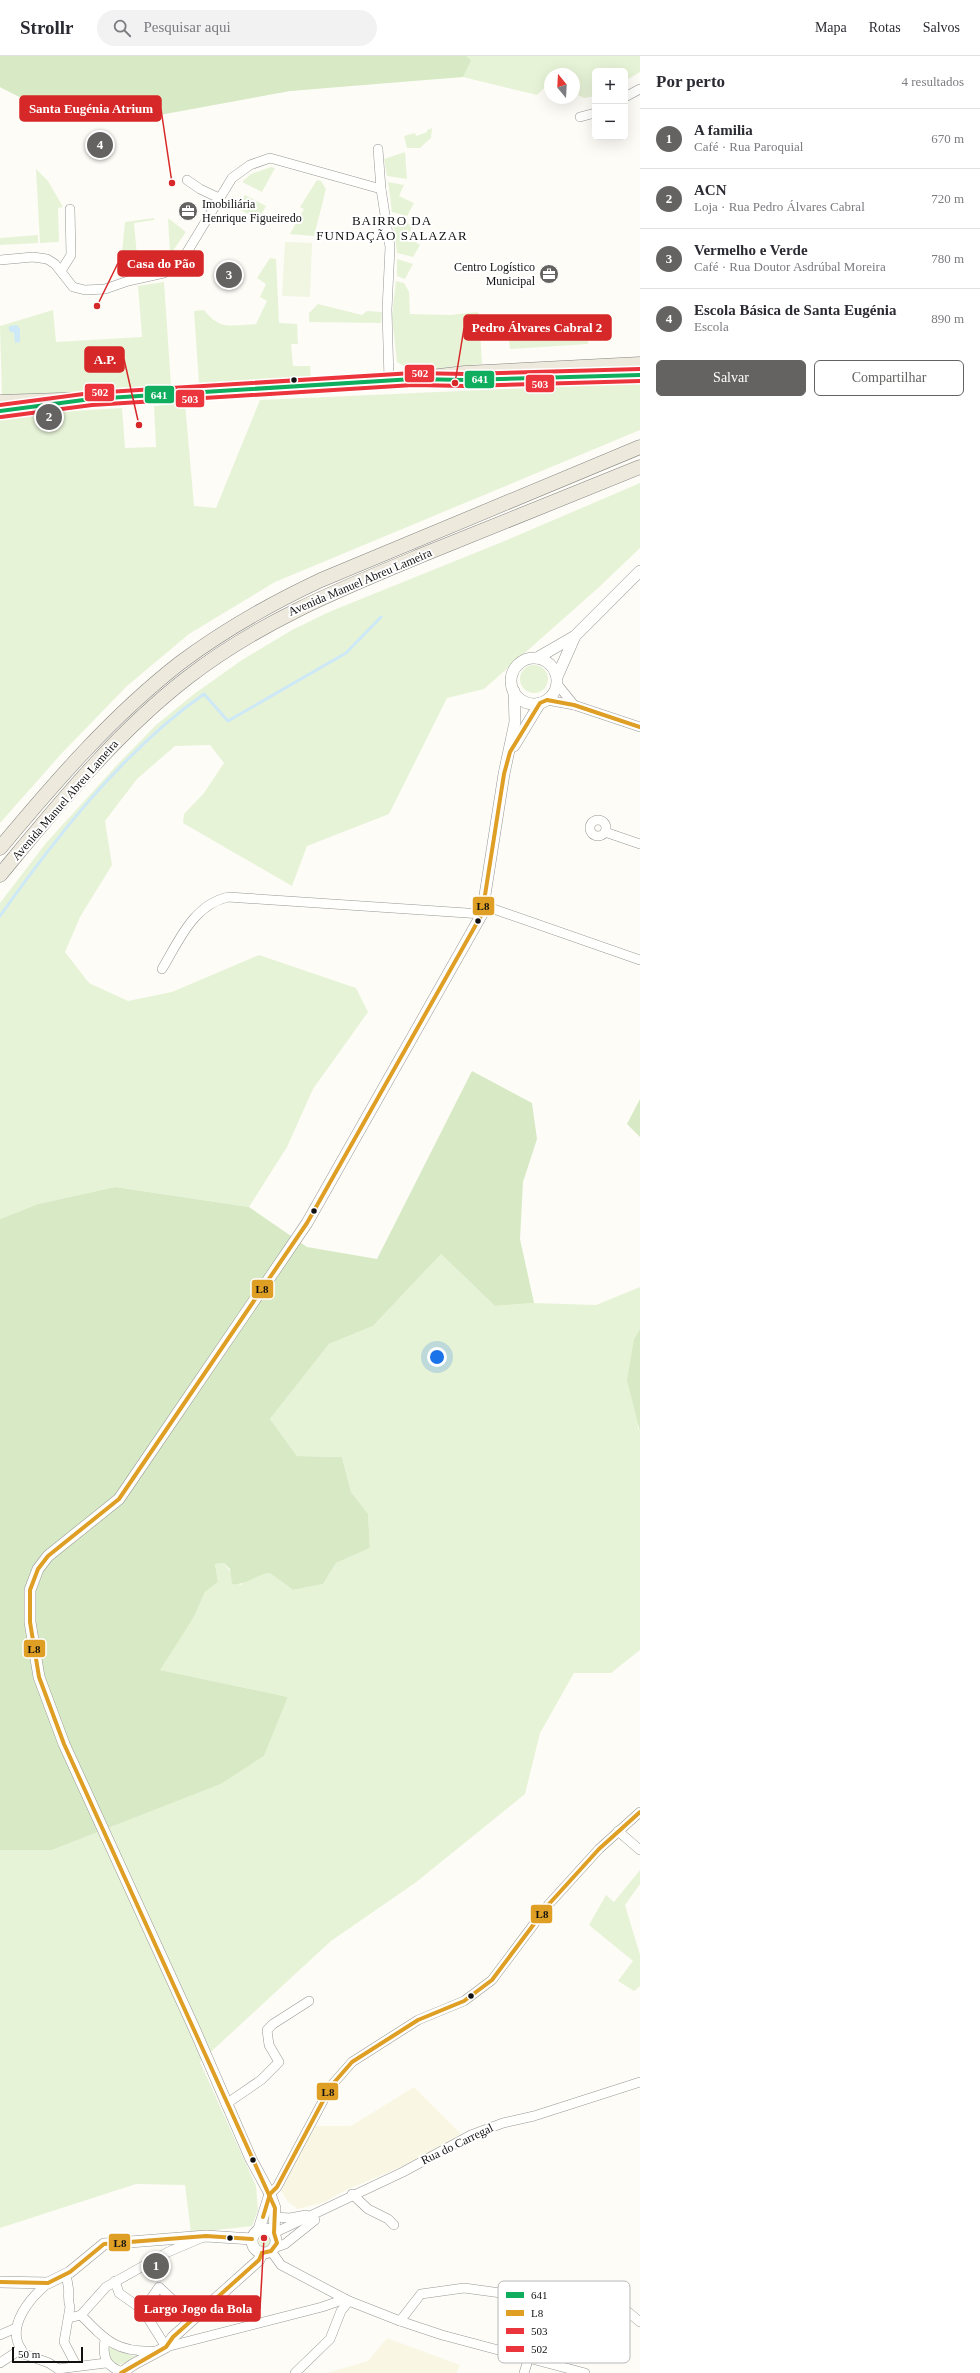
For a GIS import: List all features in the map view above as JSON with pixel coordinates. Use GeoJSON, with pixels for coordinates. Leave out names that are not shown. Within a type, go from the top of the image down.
{"type":"FeatureCollection","features":[{"type":"Feature","properties":{"kind":"main road"},"geometry":{"type":"LineString","coordinates":[[413,379],[465,373],[640,364]]}},
{"type":"Feature","properties":{"kind":"main road"},"geometry":{"type":"LineString","coordinates":[[0,402],[91,399],[389,380],[466,380],[640,375]]}},
{"type":"Feature","properties":{"kind":"main road"},"geometry":{"type":"LineString","coordinates":[[0,411],[91,399]]}},
{"type":"Feature","properties":{"kind":"main road","name":"Avenida Manuel Abreu Lameira"},"geometry":{"type":"LineString","coordinates":[[0,848],[65,774],[125,711],[180,663],[242,622],[282,598],[321,580],[640,447]]}},
{"type":"Feature","properties":{"kind":"main road","name":"Avenida Manuel Abreu Lameira"},"geometry":{"type":"LineString","coordinates":[[0,874],[72,788],[133,724],[188,677],[250,634],[326,595],[640,467]]}},
{"type":"Feature","properties":{"kind":"main road"},"geometry":{"type":"LineString","coordinates":[[601,482],[640,473]]}},
{"type":"Feature","properties":{"kind":"street"},"geometry":{"type":"LineString","coordinates":[[628,95],[640,89]]}},
{"type":"Feature","properties":{"kind":"street"},"geometry":{"type":"LineString","coordinates":[[580,117],[592,114]]}},
{"type":"Feature","properties":{"kind":"street"},"geometry":{"type":"LineString","coordinates":[[378,149],[381,189],[390,247],[387,310],[389,380]]}},
{"type":"Feature","properties":{"kind":"street"},"geometry":{"type":"LineString","coordinates":[[0,260],[40,258],[51,262],[61,271],[73,287],[79,290],[91,291],[105,289],[128,281],[164,273],[184,257],[232,178],[240,171],[255,163],[270,158],[381,189]]}},
{"type":"Feature","properties":{"kind":"street"},"geometry":{"type":"LineString","coordinates":[[187,180],[200,189],[219,198]]}},
{"type":"Feature","properties":{"kind":"street"},"geometry":{"type":"LineString","coordinates":[[61,271],[71,256],[70,209]]}},
{"type":"Feature","properties":{"kind":"street"},"geometry":{"type":"LineString","coordinates":[[105,2340],[104,2350],[106,2363],[112,2368],[122,2372],[162,2349],[192,2318],[277,2243],[274,2234],[275,2217],[270,2194],[251,2159],[194,2028],[64,1744],[39,1677],[30,1622],[30,1590],[38,1569],[48,1556],[119,1499],[307,1223],[483,910],[504,774],[510,752],[515,722],[514,691],[511,677],[518,665],[523,660],[537,658],[575,636],[640,571]]}},
{"type":"Feature","properties":{"kind":"street"},"geometry":{"type":"LineString","coordinates":[[510,752],[543,701],[553,693],[575,636]]}},
{"type":"Feature","properties":{"kind":"street"},"geometry":{"type":"LineString","coordinates":[[537,658],[548,662],[557,681],[574,705]]}},
{"type":"Feature","properties":{"kind":"street"},"geometry":{"type":"LineString","coordinates":[[514,691],[522,700],[528,703],[543,701],[574,705],[640,727]]}},
{"type":"Feature","properties":{"kind":"street"},"geometry":{"type":"LineString","coordinates":[[605,832],[640,844]]}},
{"type":"Feature","properties":{"kind":"street"},"geometry":{"type":"LineString","coordinates":[[162,969],[196,916],[206,905],[228,897],[483,910],[640,960]]}},
{"type":"Feature","properties":{"kind":"street"},"geometry":{"type":"LineString","coordinates":[[252,2239],[259,2230],[270,2194],[277,2187],[331,2086],[352,2062],[418,2020],[464,2001],[492,1980],[549,1904],[618,1831],[640,1812]]}},
{"type":"Feature","properties":{"kind":"street"},"geometry":{"type":"LineString","coordinates":[[618,1831],[640,1850]]}},
{"type":"Feature","properties":{"kind":"street"},"geometry":{"type":"LineString","coordinates":[[226,2104],[261,2080],[279,2062],[269,2046],[268,2030],[273,2024],[309,2001]]}},
{"type":"Feature","properties":{"kind":"street","name":"Rua do Carregal"},"geometry":{"type":"LineString","coordinates":[[326,2209],[352,2194],[403,2172],[471,2134],[503,2123],[534,2116],[640,2082]]}},
{"type":"Feature","properties":{"kind":"street"},"geometry":{"type":"LineString","coordinates":[[352,2194],[368,2209],[388,2219],[394,2225]]}},
{"type":"Feature","properties":{"kind":"street"},"geometry":{"type":"LineString","coordinates":[[275,2217],[300,2217],[326,2209]]}},
{"type":"Feature","properties":{"kind":"street"},"geometry":{"type":"LineString","coordinates":[[274,2234],[326,2209]]}},
{"type":"Feature","properties":{"kind":"street"},"geometry":{"type":"LineString","coordinates":[[252,2239],[255,2250],[269,2251],[284,2244],[326,2209]]}},
{"type":"Feature","properties":{"kind":"street"},"geometry":{"type":"LineString","coordinates":[[259,2230],[267,2229],[274,2234]]}},
{"type":"Feature","properties":{"kind":"street"},"geometry":{"type":"LineString","coordinates":[[106,2363],[76,2365],[58,2371],[49,2363],[24,2354],[16,2341],[16,2328],[18,2320],[37,2292],[48,2283],[65,2275],[104,2244],[206,2236],[252,2239]]}},
{"type":"Feature","properties":{"kind":"street"},"geometry":{"type":"LineString","coordinates":[[69,2318],[81,2315],[106,2286],[168,2252],[206,2236]]}},
{"type":"Feature","properties":{"kind":"street"},"geometry":{"type":"LineString","coordinates":[[269,2251],[281,2265],[347,2300],[400,2321],[442,2335],[498,2349]]}},
{"type":"Feature","properties":{"kind":"street"},"geometry":{"type":"LineString","coordinates":[[65,2275],[70,2285],[68,2301],[70,2307],[64,2342],[76,2365]]}},
{"type":"Feature","properties":{"kind":"street"},"geometry":{"type":"LineString","coordinates":[[115,2281],[119,2293],[143,2310],[162,2349]]}},
{"type":"Feature","properties":{"kind":"street"},"geometry":{"type":"LineString","coordinates":[[0,2282],[48,2283]]}},
{"type":"Feature","properties":{"kind":"street"},"geometry":{"type":"LineString","coordinates":[[143,2310],[159,2287],[192,2318]]}},
{"type":"Feature","properties":{"kind":"street"},"geometry":{"type":"LineString","coordinates":[[400,2321],[419,2295],[424,2292],[464,2288],[498,2293]]}},
{"type":"Feature","properties":{"kind":"street"},"geometry":{"type":"LineString","coordinates":[[81,2315],[105,2340],[138,2352],[162,2349],[347,2300]]}},
{"type":"Feature","properties":{"kind":"street"},"geometry":{"type":"LineString","coordinates":[[295,2373],[330,2339],[347,2300]]}},
{"type":"Feature","properties":{"kind":"street"},"geometry":{"type":"LineString","coordinates":[[630,2314],[640,2322]]}},
{"type":"Feature","properties":{"kind":"street"},"geometry":{"type":"LineString","coordinates":[[0,2335],[16,2328]]}},
{"type":"Feature","properties":{"kind":"street"},"geometry":{"type":"LineString","coordinates":[[0,2362],[21,2349]]}},
{"type":"Feature","properties":{"kind":"street"},"geometry":{"type":"LineString","coordinates":[[524,2373],[527,2363]]}},
{"type":"Feature","properties":{"kind":"street"},"geometry":{"type":"LineString","coordinates":[[550,2363],[585,2373]]}},
{"type":"Feature","properties":{"kind":"shaded area"},"geometry":{"type":"Polygon","coordinates":[[[414,2087],[461,2134],[427,2156],[344,2191],[325,2202],[298,2209],[288,2202],[281,2190],[284,2180],[313,2126],[351,2126],[414,2087]]]}},
{"type":"Feature","properties":{"kind":"shaded area"},"geometry":{"type":"Polygon","coordinates":[[[387,2338],[460,2365],[456,2373],[327,2373],[368,2361],[387,2338]]]}},
{"type":"Feature","properties":{"kind":"green space"},"geometry":{"type":"Polygon","coordinates":[[[0,56],[640,56],[640,72],[628,79],[628,68],[592,68],[592,97],[584,98],[580,96],[580,68],[544,68],[544,88],[537,95],[463,77],[416,79],[290,91],[159,115],[111,110],[37,106],[0,87],[0,56]]]}},
{"type":"Feature","properties":{"kind":"green space"},"geometry":{"type":"Polygon","coordinates":[[[0,56],[466,56],[471,60],[463,77],[290,91],[159,115],[111,110],[37,106],[0,87],[0,56]]]}},
{"type":"Feature","properties":{"kind":"green space"},"geometry":{"type":"Polygon","coordinates":[[[432,128],[431,138],[420,148],[407,148],[404,136],[415,133],[416,136],[427,132],[427,130],[432,128]]]}},
{"type":"Feature","properties":{"kind":"green space"},"geometry":{"type":"Polygon","coordinates":[[[405,152],[407,179],[387,176],[384,159],[405,152]]]}},
{"type":"Feature","properties":{"kind":"green space"},"geometry":{"type":"Polygon","coordinates":[[[271,167],[275,168],[262,192],[242,182],[251,174],[271,167]]]}},
{"type":"Feature","properties":{"kind":"green space"},"geometry":{"type":"Polygon","coordinates":[[[36,169],[48,181],[63,207],[58,208],[59,242],[40,243],[36,169]]]}},
{"type":"Feature","properties":{"kind":"green space"},"geometry":{"type":"Polygon","coordinates":[[[317,180],[321,181],[326,189],[314,236],[290,234],[304,209],[300,207],[317,180]]]}},
{"type":"Feature","properties":{"kind":"green space"},"geometry":{"type":"Polygon","coordinates":[[[388,182],[404,185],[399,196],[414,203],[407,216],[392,212],[388,182]]]}},
{"type":"Feature","properties":{"kind":"green space"},"geometry":{"type":"Polygon","coordinates":[[[245,195],[266,206],[258,220],[238,208],[245,195]]]}},
{"type":"Feature","properties":{"kind":"green space"},"geometry":{"type":"Polygon","coordinates":[[[154,218],[154,220],[134,223],[138,266],[123,265],[121,262],[125,222],[154,218]]]}},
{"type":"Feature","properties":{"kind":"green space"},"geometry":{"type":"Polygon","coordinates":[[[168,218],[186,232],[170,255],[168,218]]]}},
{"type":"Feature","properties":{"kind":"green space"},"geometry":{"type":"Polygon","coordinates":[[[393,219],[413,225],[407,237],[420,245],[413,257],[397,253],[393,219]]]}},
{"type":"Feature","properties":{"kind":"green space"},"geometry":{"type":"Polygon","coordinates":[[[38,235],[38,243],[0,245],[0,238],[38,235]]]}},
{"type":"Feature","properties":{"kind":"green space"},"geometry":{"type":"Polygon","coordinates":[[[285,242],[312,243],[310,297],[282,296],[285,242]]]}},
{"type":"Feature","properties":{"kind":"green space"},"geometry":{"type":"Polygon","coordinates":[[[270,258],[276,259],[279,323],[297,324],[298,344],[291,344],[293,366],[310,366],[311,377],[199,383],[194,311],[204,310],[210,317],[221,324],[233,326],[256,324],[267,301],[260,297],[266,284],[257,278],[270,258]]]}},
{"type":"Feature","properties":{"kind":"green space"},"geometry":{"type":"Polygon","coordinates":[[[397,259],[413,264],[405,279],[397,276],[397,259]]]}},
{"type":"Feature","properties":{"kind":"green space"},"geometry":{"type":"Polygon","coordinates":[[[396,281],[404,283],[409,292],[410,314],[450,315],[477,312],[479,314],[482,364],[412,371],[397,362],[392,316],[396,281]]]}},
{"type":"Feature","properties":{"kind":"green space"},"geometry":{"type":"Polygon","coordinates":[[[164,282],[171,385],[2,397],[0,326],[53,310],[56,342],[142,337],[138,286],[164,282]]]}},
{"type":"Feature","properties":{"kind":"green space"},"geometry":{"type":"Polygon","coordinates":[[[318,304],[362,315],[367,311],[382,312],[381,323],[309,322],[309,313],[318,304]]]}},
{"type":"Feature","properties":{"kind":"green space"},"geometry":{"type":"Polygon","coordinates":[[[588,336],[588,344],[510,349],[509,340],[588,336]]]}},
{"type":"Feature","properties":{"kind":"green space"},"geometry":{"type":"Polygon","coordinates":[[[640,383],[640,430],[275,582],[189,634],[127,686],[62,753],[0,823],[0,418],[6,418],[6,415],[122,408],[125,448],[156,447],[154,406],[185,403],[194,506],[216,508],[260,400],[640,383]]]}},
{"type":"Feature","properties":{"kind":"green space"},"geometry":{"type":"Polygon","coordinates":[[[640,483],[640,548],[597,589],[484,689],[447,698],[389,814],[307,846],[292,886],[183,823],[184,814],[204,793],[224,763],[210,745],[175,746],[137,779],[105,821],[112,865],[80,917],[65,952],[89,983],[128,1001],[172,992],[259,955],[356,988],[368,1012],[313,1089],[287,1147],[249,1207],[115,1187],[38,1204],[0,1219],[0,903],[46,843],[116,766],[156,725],[194,694],[242,660],[292,630],[329,612],[507,540],[640,483]]]}},
{"type":"Feature","properties":{"kind":"green space"},"geometry":{"type":"Polygon","coordinates":[[[534,665],[544,669],[548,679],[544,689],[534,693],[524,689],[520,679],[524,669],[534,665]]]}},
{"type":"Feature","properties":{"kind":"green space"},"geometry":{"type":"Polygon","coordinates":[[[472,1071],[532,1103],[537,1139],[523,1182],[520,1239],[534,1303],[495,1306],[441,1254],[373,1326],[329,1344],[270,1419],[297,1456],[342,1457],[351,1492],[368,1514],[370,1548],[336,1563],[323,1584],[293,1590],[270,1573],[260,1575],[246,1582],[232,1584],[230,1569],[224,1563],[215,1564],[218,1582],[205,1592],[194,1617],[160,1670],[288,1697],[264,1756],[221,1784],[52,1850],[0,1850],[0,1219],[38,1204],[115,1187],[249,1207],[307,1247],[377,1259],[472,1071]]]}},
{"type":"Feature","properties":{"kind":"green space"},"geometry":{"type":"Polygon","coordinates":[[[640,1099],[640,1137],[627,1124],[640,1099]]]}},
{"type":"Feature","properties":{"kind":"green space"},"geometry":{"type":"Polygon","coordinates":[[[441,1254],[495,1306],[534,1303],[596,1305],[640,1287],[640,1329],[634,1339],[638,1428],[640,1432],[640,1650],[611,1673],[574,1673],[540,1733],[525,1794],[415,1883],[331,1941],[200,2062],[256,2186],[258,2210],[252,2226],[191,2233],[185,2185],[136,2184],[0,2228],[0,1850],[52,1850],[221,1784],[264,1756],[288,1697],[159,1670],[194,1617],[205,1592],[218,1582],[215,1564],[224,1563],[240,1585],[260,1574],[270,1573],[293,1590],[323,1584],[336,1563],[370,1548],[368,1515],[351,1492],[342,1457],[297,1456],[270,1419],[329,1344],[373,1326],[441,1254]]]}},
{"type":"Feature","properties":{"kind":"green space"},"geometry":{"type":"Polygon","coordinates":[[[640,1329],[640,1432],[627,1380],[634,1339],[640,1329]]]}},
{"type":"Feature","properties":{"kind":"green space"},"geometry":{"type":"Polygon","coordinates":[[[640,1870],[640,1884],[625,1905],[640,1955],[640,1986],[634,1991],[618,1981],[633,1961],[589,1925],[606,1895],[614,1902],[640,1870]]]}},
{"type":"Feature","properties":{"kind":"green space"},"geometry":{"type":"Polygon","coordinates":[[[263,2235],[267,2235],[271,2241],[267,2247],[263,2247],[259,2243],[259,2239],[263,2235]]]}},
{"type":"Feature","properties":{"kind":"green space"},"geometry":{"type":"Polygon","coordinates":[[[107,2347],[137,2357],[134,2361],[112,2366],[107,2347]]]}},
{"type":"Feature","properties":{"kind":"water"},"geometry":{"type":"Polygon","coordinates":[[[17,325],[20,329],[20,342],[15,343],[14,333],[9,331],[9,326],[17,325]]]}},
{"type":"Feature","properties":{"kind":"waterway"},"geometry":{"type":"LineString","coordinates":[[0,916],[44,856],[93,796],[146,741],[175,716],[204,694],[228,721],[346,653],[381,617]]}},
{"type":"Feature","properties":{"kind":"transit line","name":"502"},"geometry":{"type":"LineString","coordinates":[[0,405],[91,393],[413,373],[466,374],[640,369]]}},
{"type":"Feature","properties":{"kind":"transit line","name":"641"},"geometry":{"type":"LineString","coordinates":[[0,411],[91,399],[413,379],[466,380],[640,375]]}},
{"type":"Feature","properties":{"kind":"transit line","name":"503"},"geometry":{"type":"LineString","coordinates":[[1,417],[92,405],[413,385],[466,386],[640,381]]}},
{"type":"Feature","properties":{"kind":"transit line","name":"L8"},"geometry":{"type":"LineString","coordinates":[[547,700],[574,705],[640,727]]}},
{"type":"Feature","properties":{"kind":"transit line","name":"L8"},"geometry":{"type":"LineString","coordinates":[[262,2253],[271,2251],[277,2243],[274,2233],[275,2208],[64,1744],[39,1677],[30,1622],[30,1590],[38,1569],[48,1556],[119,1499],[307,1223],[482,914],[504,774],[510,752],[540,703],[547,700]]}},
{"type":"Feature","properties":{"kind":"transit line","name":"L8"},"geometry":{"type":"LineString","coordinates":[[263,2217],[270,2194],[277,2187],[331,2086],[352,2062],[418,2020],[464,2001],[492,1980],[549,1904],[599,1849],[640,1812]]}},
{"type":"Feature","properties":{"kind":"transit line","name":"L8"},"geometry":{"type":"LineString","coordinates":[[0,2282],[48,2283],[70,2272],[104,2244],[206,2236],[252,2239]]}},
{"type":"Feature","properties":{"kind":"transit line","name":"L8"},"geometry":{"type":"LineString","coordinates":[[121,2373],[166,2347],[173,2337],[259,2260],[262,2253]]}},
{"type":"Feature","properties":{"kind":"place","name":"Escola Básica de Santa Eugénia"},"geometry":{"type":"Point","coordinates":[100,145]}},
{"type":"Feature","properties":{"kind":"place","name":"Santa Eugénia Atrium"},"geometry":{"type":"Point","coordinates":[172,183]}},
{"type":"Feature","properties":{"kind":"place","name":"Imobiliária Henrique Figueiredo"},"geometry":{"type":"Point","coordinates":[188,211]}},
{"type":"Feature","properties":{"kind":"place","name":"Centro Logístico Municipal"},"geometry":{"type":"Point","coordinates":[549,274]}},
{"type":"Feature","properties":{"kind":"place","name":"Vermelho e Verde"},"geometry":{"type":"Point","coordinates":[229,275]}},
{"type":"Feature","properties":{"kind":"place","name":"Casa do Pão"},"geometry":{"type":"Point","coordinates":[97,306]}},
{"type":"Feature","properties":{"kind":"place","name":"Pedro Álvares Cabral 2"},"geometry":{"type":"Point","coordinates":[455,383]}},
{"type":"Feature","properties":{"kind":"place","name":"ACN"},"geometry":{"type":"Point","coordinates":[49,417]}},
{"type":"Feature","properties":{"kind":"place","name":"A.P."},"geometry":{"type":"Point","coordinates":[139,425]}},
{"type":"Feature","properties":{"kind":"place","name":"Largo Jogo da Bola"},"geometry":{"type":"Point","coordinates":[264,2238]}},
{"type":"Feature","properties":{"kind":"place","name":"A familia"},"geometry":{"type":"Point","coordinates":[156,2266]}},
{"type":"Feature","properties":{"kind":"district","name":"BAIRRO DA FUNDAÇÃO SALAZAR"},"geometry":{"type":"Point","coordinates":[392,228]}}]}
